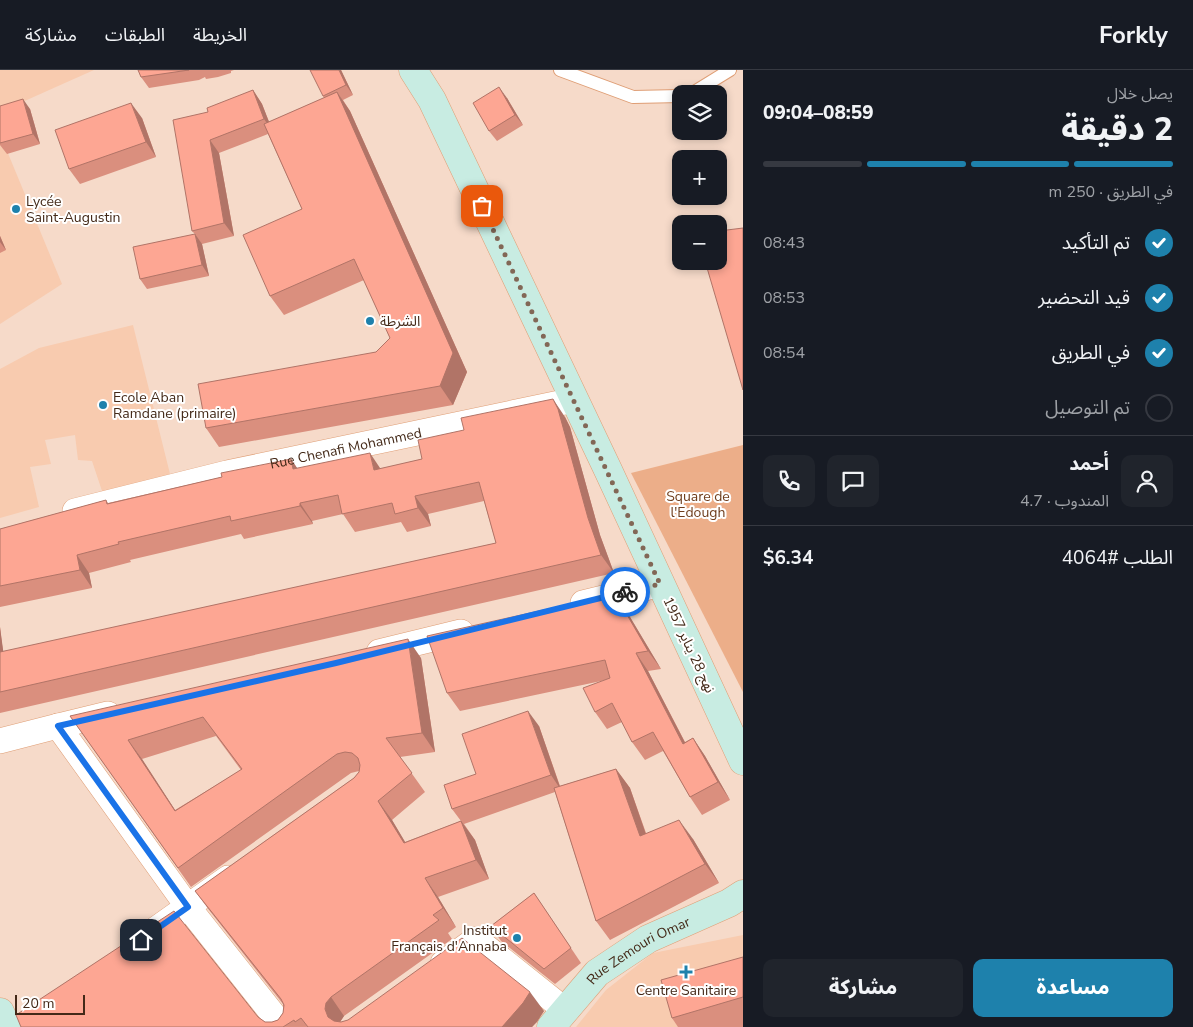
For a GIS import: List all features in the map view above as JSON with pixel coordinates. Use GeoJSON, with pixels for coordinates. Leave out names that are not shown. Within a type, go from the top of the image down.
{"type":"FeatureCollection","features":[{"type":"Feature","properties":{"kind":"street","name":"نهج 28 يناير 1957"},"geometry":{"type":"LineString","coordinates":[[413,70],[432,100],[743,761]]}},
{"type":"Feature","properties":{"kind":"street","name":"Rue Chenafi Mohammed"},"geometry":{"type":"LineString","coordinates":[[57,516],[227,473],[574,400]]}},
{"type":"Feature","properties":{"kind":"street"},"geometry":{"type":"LineString","coordinates":[[565,607],[660,584]]}},
{"type":"Feature","properties":{"kind":"street"},"geometry":{"type":"LineString","coordinates":[[356,658],[479,628]]}},
{"type":"Feature","properties":{"kind":"street"},"geometry":{"type":"LineString","coordinates":[[0,741],[125,710]]}},
{"type":"Feature","properties":{"kind":"street"},"geometry":{"type":"LineString","coordinates":[[58,726],[188,907],[283,1027]]}},
{"type":"Feature","properties":{"kind":"street"},"geometry":{"type":"LineString","coordinates":[[133,945],[245,866]]}},
{"type":"Feature","properties":{"kind":"street","name":"Rue Zemouri Omar"},"geometry":{"type":"LineString","coordinates":[[558,1018],[597,973],[648,940],[738,901]]}},
{"type":"Feature","properties":{"kind":"street"},"geometry":{"type":"LineString","coordinates":[[422,977],[476,939],[558,1018]]}},
{"type":"Feature","properties":{"kind":"street"},"geometry":{"type":"LineString","coordinates":[[0,1012],[17,1023]]}},
{"type":"Feature","properties":{"kind":"lane"},"geometry":{"type":"LineString","coordinates":[[560,70],[633,97],[672,96]]}},
{"type":"Feature","properties":{"kind":"lane"},"geometry":{"type":"LineString","coordinates":[[706,85],[730,70]]}},
{"type":"Feature","properties":{"kind":"shaded area"},"geometry":{"type":"Polygon","coordinates":[[[0,70],[94,70],[0,112],[0,70]]]}},
{"type":"Feature","properties":{"kind":"shaded area","name":"Lycée Saint-Augustin"},"geometry":{"type":"Polygon","coordinates":[[[0,134],[62,284],[0,324],[0,134]]]}},
{"type":"Feature","properties":{"kind":"shaded area","name":"Ecole Aban Ramdane (primaire)"},"geometry":{"type":"Polygon","coordinates":[[[133,325],[170,474],[103,494],[92,461],[78,460],[75,435],[45,440],[51,464],[30,467],[39,507],[0,518],[0,369],[39,348],[133,325]]]}},
{"type":"Feature","properties":{"kind":"shaded area","name":"Centre Sanitaire"},"geometry":{"type":"Polygon","coordinates":[[[743,935],[743,1027],[576,1027],[606,990],[653,953],[743,935]]]}},
{"type":"Feature","properties":{"kind":"green space","name":"Square de l'Edough"},"geometry":{"type":"Polygon","coordinates":[[[743,445],[743,692],[631,473],[743,445]]]}},
{"type":"Feature","properties":{"kind":"building"},"geometry":{"type":"Polygon","coordinates":[[[138,70],[189,70],[141,77],[138,70]]]}},
{"type":"Feature","properties":{"kind":"building"},"geometry":{"type":"Polygon","coordinates":[[[310,70],[339,70],[346,85],[323,96],[310,70]]]}},
{"type":"Feature","properties":{"kind":"building"},"geometry":{"type":"Polygon","coordinates":[[[499,87],[515,115],[489,131],[473,103],[499,87]]]}},
{"type":"Feature","properties":{"kind":"building"},"geometry":{"type":"Polygon","coordinates":[[[253,90],[264,119],[210,140],[224,223],[192,231],[173,120],[208,112],[207,108],[253,90]]]}},
{"type":"Feature","properties":{"kind":"building"},"geometry":{"type":"Polygon","coordinates":[[[337,92],[453,353],[440,386],[206,428],[198,384],[376,352],[390,338],[354,259],[270,296],[243,235],[302,209],[264,124],[337,92]]]}},
{"type":"Feature","properties":{"kind":"building"},"geometry":{"type":"Polygon","coordinates":[[[23,99],[33,134],[0,143],[0,106],[23,99]]]}},
{"type":"Feature","properties":{"kind":"building"},"geometry":{"type":"Polygon","coordinates":[[[131,103],[146,142],[69,169],[55,130],[131,103]]]}},
{"type":"Feature","properties":{"kind":"building"},"geometry":{"type":"Polygon","coordinates":[[[743,228],[743,390],[708,270],[727,270],[727,230],[743,228]]]}},
{"type":"Feature","properties":{"kind":"building"},"geometry":{"type":"Polygon","coordinates":[[[195,234],[202,265],[140,279],[133,247],[195,234]]]}},
{"type":"Feature","properties":{"kind":"building"},"geometry":{"type":"Polygon","coordinates":[[[553,399],[558,409],[588,518],[601,555],[0,692],[0,652],[496,543],[479,482],[415,496],[418,508],[395,514],[392,503],[342,514],[338,495],[300,503],[300,506],[231,521],[230,516],[118,542],[119,544],[77,555],[80,570],[0,586],[0,529],[106,500],[107,504],[222,477],[221,473],[291,459],[293,469],[370,453],[374,470],[422,459],[418,440],[464,430],[461,418],[553,399]]]}},
{"type":"Feature","properties":{"kind":"building"},"geometry":{"type":"Polygon","coordinates":[[[615,594],[648,651],[636,653],[683,744],[693,738],[718,782],[690,797],[653,732],[632,742],[612,703],[595,712],[583,688],[610,678],[605,660],[447,693],[427,636],[615,594]]]}},
{"type":"Feature","properties":{"kind":"building"},"geometry":{"type":"Polygon","coordinates":[[[408,639],[422,733],[386,738],[412,773],[378,801],[404,843],[461,821],[476,860],[425,878],[443,908],[433,915],[439,920],[331,997],[326,1003],[325,1009],[328,1017],[334,1021],[348,1020],[462,938],[530,992],[502,1027],[308,1027],[301,1018],[283,1027],[21,1027],[16,1015],[174,911],[258,1017],[265,1022],[278,1020],[283,1013],[284,1005],[281,999],[195,891],[354,778],[359,772],[358,758],[352,753],[337,754],[178,868],[70,716],[408,639]],[[203,717],[128,740],[175,811],[242,769],[203,717]]]}},
{"type":"Feature","properties":{"kind":"building"},"geometry":{"type":"Polygon","coordinates":[[[528,711],[551,775],[452,809],[444,785],[476,774],[462,734],[528,711]]]}},
{"type":"Feature","properties":{"kind":"building"},"geometry":{"type":"Polygon","coordinates":[[[616,769],[640,836],[679,820],[705,864],[596,921],[554,788],[616,769]]]}},
{"type":"Feature","properties":{"kind":"building"},"geometry":{"type":"Polygon","coordinates":[[[534,893],[571,948],[544,969],[491,926],[534,893]]]}},
{"type":"Feature","properties":{"kind":"building"},"geometry":{"type":"Polygon","coordinates":[[[743,957],[743,997],[672,1018],[661,980],[743,957]]]}},
{"type":"Feature","properties":{"kind":"way so far"},"geometry":{"type":"LineString","coordinates":[[482,206],[608,470],[660,584],[625,592]]}},
{"type":"Feature","properties":{"kind":"place","name":"Lycée Saint-Augustin"},"geometry":{"type":"Point","coordinates":[16,209]}},
{"type":"Feature","properties":{"kind":"place","name":"الشرطة"},"geometry":{"type":"Point","coordinates":[370,321]}},
{"type":"Feature","properties":{"kind":"place","name":"Ecole Aban Ramdane (primaire)"},"geometry":{"type":"Point","coordinates":[103,405]}},
{"type":"Feature","properties":{"kind":"place","name":"Institut Français d'Annaba"},"geometry":{"type":"Point","coordinates":[517,938]}},
{"type":"Feature","properties":{"kind":"place","name":"Centre Sanitaire"},"geometry":{"type":"Point","coordinates":[686,972]}},
{"type":"Feature","properties":{"kind":"route"},"geometry":{"type":"LineString","coordinates":[[141,940],[188,907],[58,726],[336,663],[625,592]]}}]}
